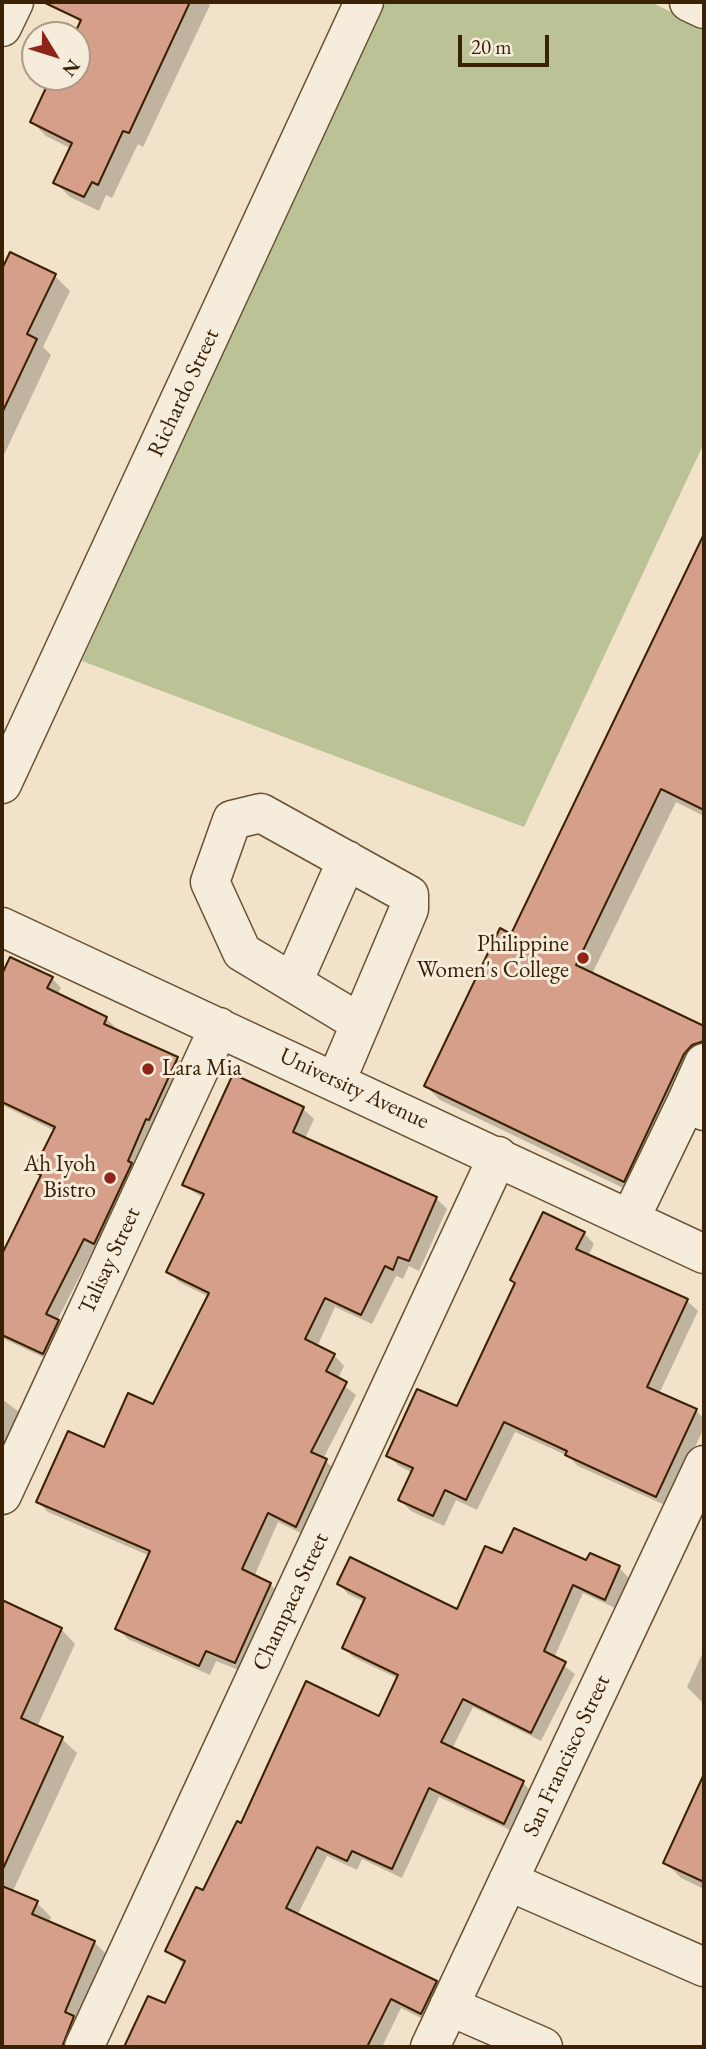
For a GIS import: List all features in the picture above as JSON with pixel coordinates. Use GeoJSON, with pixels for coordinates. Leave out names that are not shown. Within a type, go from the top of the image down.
{"type":"FeatureCollection","features":[{"type":"Feature","properties":{"kind":"street"},"geometry":{"type":"LineString","coordinates":[[2,27],[13,2]]}},
{"type":"Feature","properties":{"kind":"street","name":"Richardo Street"},"geometry":{"type":"LineString","coordinates":[[2,784],[365,2]]}},
{"type":"Feature","properties":{"kind":"street"},"geometry":{"type":"LineString","coordinates":[[689,2],[704,9]]}},
{"type":"Feature","properties":{"kind":"street"},"geometry":{"type":"LineString","coordinates":[[336,1081],[409,909],[409,895],[261,813],[232,820],[210,882],[242,952],[360,1023]]}},
{"type":"Feature","properties":{"kind":"street"},"geometry":{"type":"LineString","coordinates":[[293,982],[347,860]]}},
{"type":"Feature","properties":{"kind":"street","name":"University Avenue"},"geometry":{"type":"LineString","coordinates":[[2,927],[704,1254]]}},
{"type":"Feature","properties":{"kind":"street","name":"Talisay Street"},"geometry":{"type":"LineString","coordinates":[[2,1495],[219,1027]]}},
{"type":"Feature","properties":{"kind":"street"},"geometry":{"type":"LineString","coordinates":[[629,1219],[695,1107],[704,1063]]}},
{"type":"Feature","properties":{"kind":"street","name":"Champaca Street"},"geometry":{"type":"LineString","coordinates":[[84,2047],[498,1156]]}},
{"type":"Feature","properties":{"kind":"street","name":"San Francisco Street"},"geometry":{"type":"LineString","coordinates":[[430,2047],[704,1465]]}},
{"type":"Feature","properties":{"kind":"street"},"geometry":{"type":"LineString","coordinates":[[508,1881],[704,1968]]}},
{"type":"Feature","properties":{"kind":"street"},"geometry":{"type":"LineString","coordinates":[[449,2006],[543,2047]]}},
{"type":"Feature","properties":{"kind":"green space"},"geometry":{"type":"Polygon","coordinates":[[[378,2],[650,2],[704,27],[704,443],[524,827],[82,661],[378,2]]]}},
{"type":"Feature","properties":{"kind":"building"},"geometry":{"type":"Polygon","coordinates":[[[43,2],[190,2],[129,133],[123,131],[98,185],[92,182],[84,197],[53,183],[72,143],[30,122],[44,91],[91,91],[91,21],[81,20],[43,2]]]}},
{"type":"Feature","properties":{"kind":"building"},"geometry":{"type":"Polygon","coordinates":[[[10,252],[56,274],[27,334],[37,339],[2,413],[2,269],[10,252]]]}},
{"type":"Feature","properties":{"kind":"building"},"geometry":{"type":"Polygon","coordinates":[[[704,534],[704,810],[661,789],[576,965],[704,1026],[704,1041],[692,1045],[684,1054],[624,1182],[424,1086],[500,928],[511,934],[704,534]]]}},
{"type":"Feature","properties":{"kind":"building"},"geometry":{"type":"Polygon","coordinates":[[[10,957],[53,977],[47,988],[107,1017],[104,1024],[178,1057],[149,1120],[146,1119],[128,1161],[132,1163],[94,1244],[84,1239],[46,1314],[59,1320],[43,1354],[2,1335],[2,1254],[41,1175],[33,1171],[55,1127],[2,1102],[2,974],[10,957]]]}},
{"type":"Feature","properties":{"kind":"building"},"geometry":{"type":"Polygon","coordinates":[[[233,1074],[304,1107],[293,1132],[437,1197],[409,1261],[398,1257],[393,1270],[385,1266],[361,1315],[325,1298],[305,1339],[335,1354],[326,1371],[347,1382],[311,1452],[327,1459],[296,1527],[268,1513],[242,1569],[271,1583],[235,1663],[206,1651],[199,1666],[115,1629],[150,1551],[36,1502],[68,1431],[104,1447],[128,1393],[153,1404],[209,1293],[166,1272],[204,1194],[182,1185],[233,1074]]]}},
{"type":"Feature","properties":{"kind":"building"},"geometry":{"type":"Polygon","coordinates":[[[543,1212],[585,1232],[576,1249],[688,1299],[647,1387],[697,1409],[656,1497],[565,1455],[567,1451],[504,1422],[466,1500],[445,1490],[433,1516],[398,1500],[413,1468],[386,1456],[417,1389],[457,1406],[515,1283],[510,1280],[543,1212]]]}},
{"type":"Feature","properties":{"kind":"building"},"geometry":{"type":"Polygon","coordinates":[[[514,1528],[586,1560],[590,1553],[620,1566],[605,1600],[573,1585],[544,1651],[566,1662],[531,1733],[463,1699],[441,1742],[524,1781],[504,1824],[429,1788],[392,1869],[352,1851],[347,1861],[317,1847],[286,1908],[437,1981],[421,2014],[391,1999],[367,2047],[124,2047],[148,1996],[165,2003],[185,1961],[165,1951],[196,1887],[203,1890],[237,1821],[241,1823],[306,1681],[379,1716],[398,1675],[342,1648],[365,1598],[337,1584],[350,1557],[457,1609],[485,1546],[502,1553],[514,1528]]]}},
{"type":"Feature","properties":{"kind":"building"},"geometry":{"type":"Polygon","coordinates":[[[2,1600],[62,1628],[21,1718],[63,1737],[2,1871],[2,1600]]]}},
{"type":"Feature","properties":{"kind":"building"},"geometry":{"type":"Polygon","coordinates":[[[704,1774],[704,1882],[663,1863],[704,1774]]]}},
{"type":"Feature","properties":{"kind":"building"},"geometry":{"type":"Polygon","coordinates":[[[2,1886],[38,1901],[32,1914],[95,1941],[65,2012],[74,2016],[62,2047],[2,2047],[2,1886]]]}},
{"type":"Feature","properties":{"kind":"place","name":"Philippine Women's College"},"geometry":{"type":"Point","coordinates":[583,958]}},
{"type":"Feature","properties":{"kind":"place","name":"Lara Mia"},"geometry":{"type":"Point","coordinates":[148,1069]}},
{"type":"Feature","properties":{"kind":"place","name":"Ah Iyoh Bistro"},"geometry":{"type":"Point","coordinates":[110,1178]}}]}
